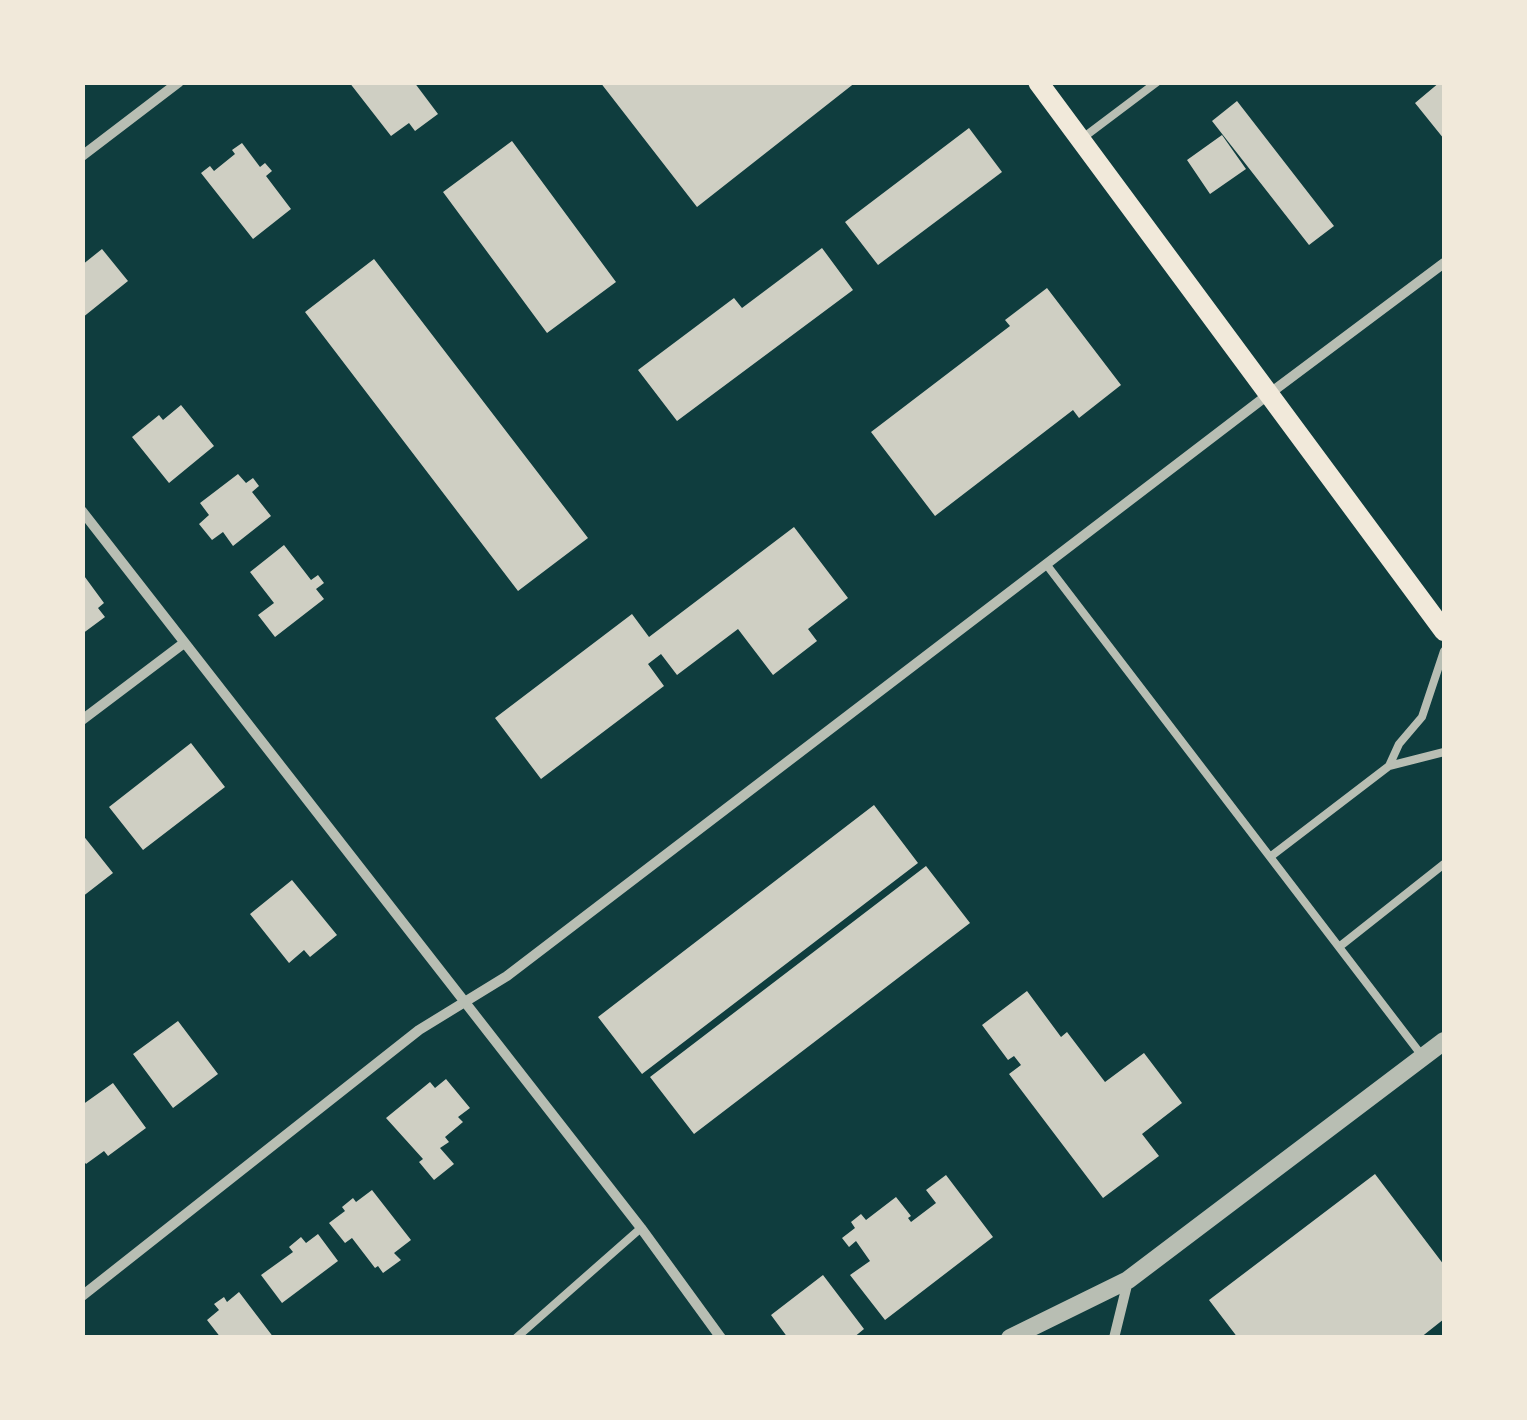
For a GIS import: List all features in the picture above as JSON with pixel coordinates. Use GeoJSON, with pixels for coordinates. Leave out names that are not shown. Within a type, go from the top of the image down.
{"type":"FeatureCollection","features":[{"type":"Feature","properties":{"kind":"main road"},"geometry":{"type":"LineString","coordinates":[[1038,82],[1444,631]]}},
{"type":"Feature","properties":{"kind":"street"},"geometry":{"type":"LineString","coordinates":[[82,156],[179,82]]}},
{"type":"Feature","properties":{"kind":"street"},"geometry":{"type":"LineString","coordinates":[[82,1296],[419,1030],[507,976],[1444,263]]}},
{"type":"Feature","properties":{"kind":"street"},"geometry":{"type":"LineString","coordinates":[[82,511],[641,1228],[721,1338]]}},
{"type":"Feature","properties":{"kind":"street"},"geometry":{"type":"LineString","coordinates":[[82,720],[184,642]]}},
{"type":"Feature","properties":{"kind":"street"},"geometry":{"type":"LineString","coordinates":[[1010,1338],[1128,1280],[1444,1041]]}},
{"type":"Feature","properties":{"kind":"street"},"geometry":{"type":"LineString","coordinates":[[1114,1338],[1128,1280]]}},
{"type":"Feature","properties":{"kind":"lane"},"geometry":{"type":"LineString","coordinates":[[1080,140],[1157,82]]}},
{"type":"Feature","properties":{"kind":"lane"},"geometry":{"type":"LineString","coordinates":[[1046,564],[1423,1057]]}},
{"type":"Feature","properties":{"kind":"lane"},"geometry":{"type":"LineString","coordinates":[[1389,766],[1399,744],[1422,717],[1444,651]]}},
{"type":"Feature","properties":{"kind":"lane"},"geometry":{"type":"LineString","coordinates":[[1270,857],[1389,766],[1444,752]]}},
{"type":"Feature","properties":{"kind":"lane"},"geometry":{"type":"LineString","coordinates":[[1339,947],[1444,864]]}},
{"type":"Feature","properties":{"kind":"lane"},"geometry":{"type":"LineString","coordinates":[[516,1338],[641,1228]]}},
{"type":"Feature","properties":{"kind":"building"},"geometry":{"type":"Polygon","coordinates":[[[349,82],[414,82],[438,114],[415,131],[409,123],[391,136],[349,82]]]}},
{"type":"Feature","properties":{"kind":"building"},"geometry":{"type":"Polygon","coordinates":[[[600,82],[856,82],[697,207],[600,82]]]}},
{"type":"Feature","properties":{"kind":"building"},"geometry":{"type":"Polygon","coordinates":[[[1444,82],[1444,139],[1415,103],[1444,82]]]}},
{"type":"Feature","properties":{"kind":"building"},"geometry":{"type":"Polygon","coordinates":[[[1237,101],[1334,226],[1309,245],[1212,121],[1237,101]]]}},
{"type":"Feature","properties":{"kind":"building"},"geometry":{"type":"Polygon","coordinates":[[[969,128],[1002,172],[878,265],[845,222],[969,128]]]}},
{"type":"Feature","properties":{"kind":"building"},"geometry":{"type":"Polygon","coordinates":[[[1222,135],[1246,169],[1210,194],[1187,160],[1222,135]]]}},
{"type":"Feature","properties":{"kind":"building"},"geometry":{"type":"Polygon","coordinates":[[[512,141],[616,282],[547,333],[443,192],[512,141]]]}},
{"type":"Feature","properties":{"kind":"building"},"geometry":{"type":"Polygon","coordinates":[[[242,143],[260,167],[265,163],[272,171],[266,176],[291,209],[253,239],[201,173],[210,166],[214,171],[242,143]]]}},
{"type":"Feature","properties":{"kind":"building"},"geometry":{"type":"Polygon","coordinates":[[[822,248],[853,290],[677,421],[638,370],[734,298],[742,308],[822,248]]]}},
{"type":"Feature","properties":{"kind":"building"},"geometry":{"type":"Polygon","coordinates":[[[102,249],[128,281],[82,318],[82,265],[102,249]]]}},
{"type":"Feature","properties":{"kind":"building"},"geometry":{"type":"Polygon","coordinates":[[[374,259],[588,538],[518,591],[305,312],[374,259]]]}},
{"type":"Feature","properties":{"kind":"building"},"geometry":{"type":"Polygon","coordinates":[[[1047,288],[1121,385],[1079,418],[1073,410],[935,516],[871,432],[1010,326],[1005,320],[1047,288]]]}},
{"type":"Feature","properties":{"kind":"building"},"geometry":{"type":"Polygon","coordinates":[[[181,405],[214,446],[169,483],[132,437],[159,415],[163,420],[181,405]]]}},
{"type":"Feature","properties":{"kind":"building"},"geometry":{"type":"Polygon","coordinates":[[[238,474],[246,483],[253,478],[259,486],[252,492],[271,516],[233,546],[223,532],[212,540],[199,524],[209,515],[200,503],[238,474]]]}},
{"type":"Feature","properties":{"kind":"building"},"geometry":{"type":"Polygon","coordinates":[[[794,527],[848,598],[808,629],[817,641],[773,675],[738,629],[677,675],[661,654],[648,664],[664,686],[541,779],[495,718],[632,614],[649,637],[794,527]]]}},
{"type":"Feature","properties":{"kind":"building"},"geometry":{"type":"Polygon","coordinates":[[[284,545],[311,580],[318,575],[324,583],[316,589],[324,599],[275,637],[258,615],[274,603],[250,572],[284,545]]]}},
{"type":"Feature","properties":{"kind":"building"},"geometry":{"type":"Polygon","coordinates":[[[82,573],[104,603],[98,608],[105,617],[82,634],[82,573]]]}},
{"type":"Feature","properties":{"kind":"building"},"geometry":{"type":"Polygon","coordinates":[[[191,743],[225,787],[143,850],[109,807],[191,743]]]}},
{"type":"Feature","properties":{"kind":"building"},"geometry":{"type":"Polygon","coordinates":[[[874,805],[918,863],[642,1074],[598,1017],[874,805]]]}},
{"type":"Feature","properties":{"kind":"building"},"geometry":{"type":"Polygon","coordinates":[[[82,834],[113,873],[82,897],[82,834]]]}},
{"type":"Feature","properties":{"kind":"building"},"geometry":{"type":"Polygon","coordinates":[[[926,866],[970,923],[694,1134],[650,1077],[926,866]]]}},
{"type":"Feature","properties":{"kind":"building"},"geometry":{"type":"Polygon","coordinates":[[[292,880],[337,935],[310,957],[304,950],[289,963],[250,914],[292,880]]]}},
{"type":"Feature","properties":{"kind":"building"},"geometry":{"type":"Polygon","coordinates":[[[1027,991],[1061,1037],[1067,1032],[1105,1082],[1144,1053],[1182,1103],[1142,1134],[1159,1156],[1103,1198],[1009,1074],[1021,1065],[1014,1056],[1008,1060],[982,1025],[1027,991]]]}},
{"type":"Feature","properties":{"kind":"building"},"geometry":{"type":"Polygon","coordinates":[[[178,1021],[218,1074],[173,1108],[133,1054],[178,1021]]]}},
{"type":"Feature","properties":{"kind":"building"},"geometry":{"type":"Polygon","coordinates":[[[446,1079],[470,1108],[458,1117],[463,1122],[445,1137],[449,1142],[440,1148],[454,1164],[434,1180],[419,1162],[423,1159],[386,1118],[430,1082],[435,1088],[446,1079]]]}},
{"type":"Feature","properties":{"kind":"building"},"geometry":{"type":"Polygon","coordinates":[[[113,1083],[146,1128],[108,1156],[104,1151],[86,1164],[82,1159],[82,1105],[113,1083]]]}},
{"type":"Feature","properties":{"kind":"building"},"geometry":{"type":"Polygon","coordinates":[[[1375,1174],[1444,1265],[1444,1319],[1420,1338],[1238,1338],[1209,1300],[1375,1174]]]}},
{"type":"Feature","properties":{"kind":"building"},"geometry":{"type":"Polygon","coordinates":[[[946,1175],[993,1237],[885,1320],[850,1275],[870,1261],[856,1241],[849,1247],[842,1238],[855,1228],[851,1222],[861,1214],[866,1220],[896,1197],[911,1216],[911,1222],[936,1203],[926,1190],[946,1175]]]}},
{"type":"Feature","properties":{"kind":"building"},"geometry":{"type":"Polygon","coordinates":[[[372,1190],[411,1240],[394,1253],[401,1260],[383,1273],[352,1238],[345,1243],[329,1223],[345,1211],[342,1207],[353,1198],[356,1202],[372,1190]]]}},
{"type":"Feature","properties":{"kind":"building"},"geometry":{"type":"Polygon","coordinates":[[[318,1234],[338,1261],[282,1303],[261,1275],[293,1252],[289,1247],[301,1237],[306,1243],[318,1234]]]}},
{"type":"Feature","properties":{"kind":"building"},"geometry":{"type":"Polygon","coordinates":[[[823,1275],[864,1329],[853,1338],[788,1338],[771,1315],[823,1275]]]}},
{"type":"Feature","properties":{"kind":"building"},"geometry":{"type":"Polygon","coordinates":[[[239,1292],[274,1338],[221,1338],[207,1320],[219,1310],[214,1304],[224,1297],[227,1302],[239,1292]]]}}]}
